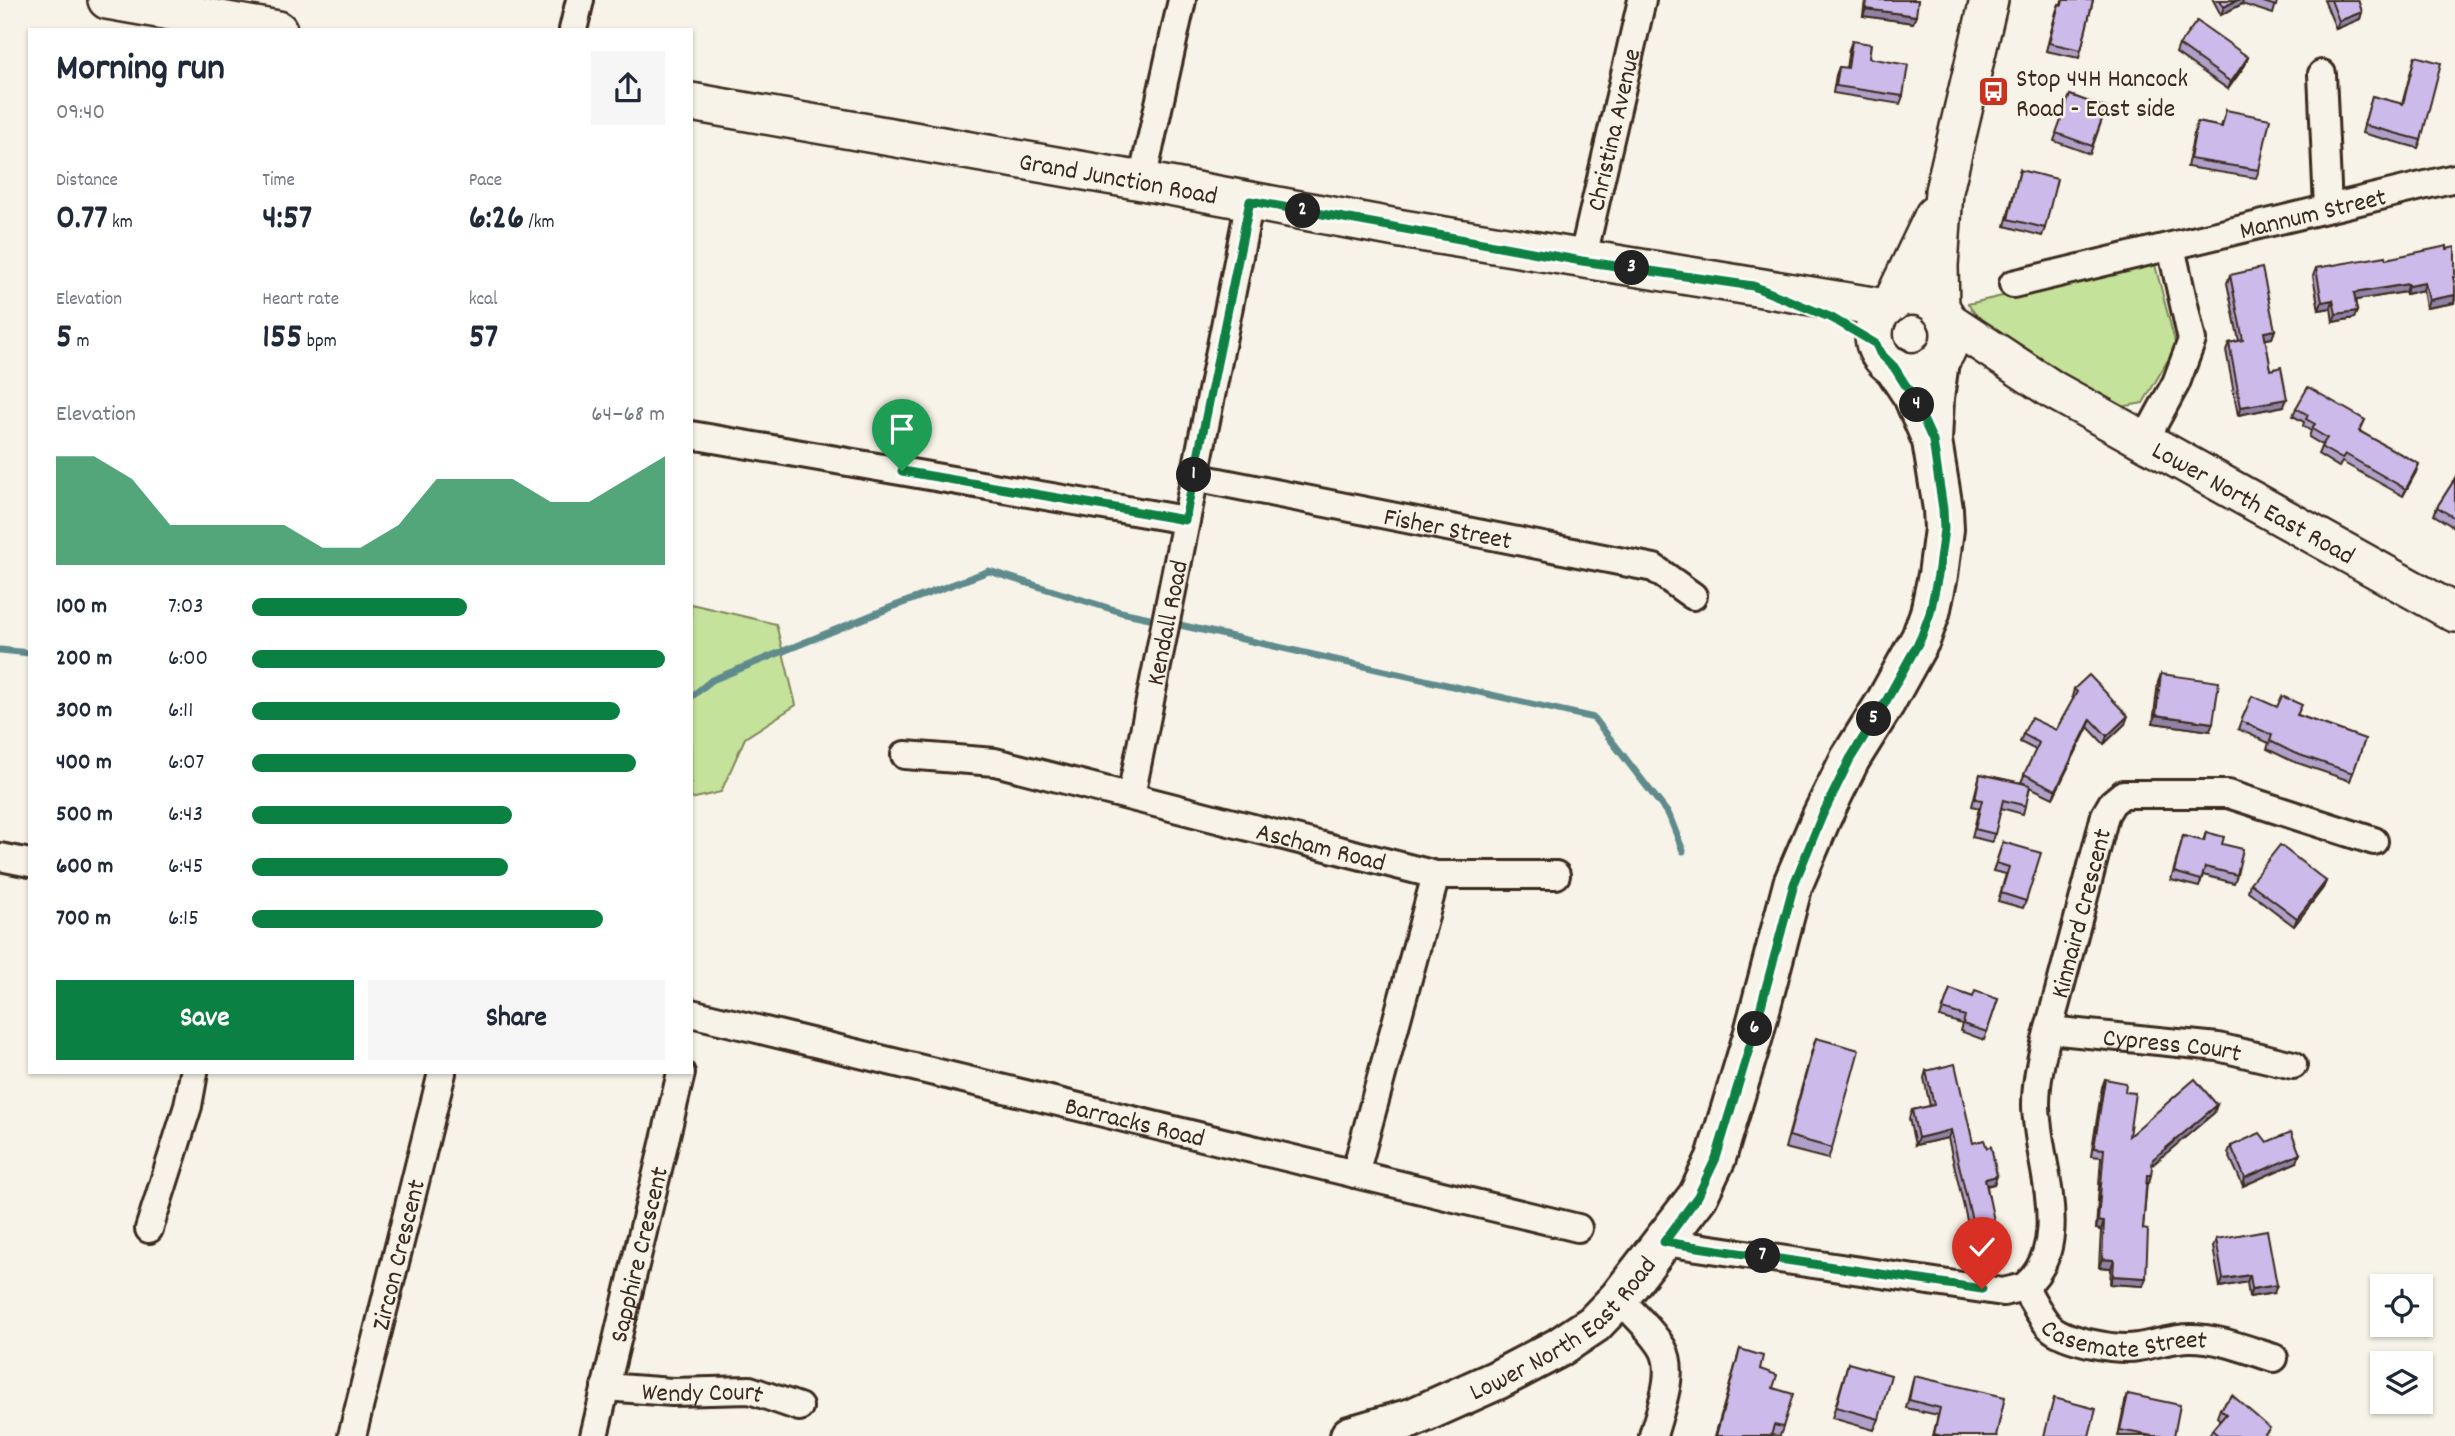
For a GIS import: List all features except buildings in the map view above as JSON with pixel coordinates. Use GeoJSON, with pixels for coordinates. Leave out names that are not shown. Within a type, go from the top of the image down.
{"type":"FeatureCollection","features":[{"type":"Feature","properties":{"kind":"main road"},"geometry":{"type":"LineString","coordinates":[[107,0],[267,28]]}},
{"type":"Feature","properties":{"kind":"main road"},"geometry":{"type":"LineString","coordinates":[[1944,191],[1917,254],[1876,325],[1885,355],[1913,372],[1931,367],[1941,359],[1950,335],[1944,314],[1939,259],[1944,191],[1989,0]]}},
{"type":"Feature","properties":{"kind":"main road","name":"Grand Junction Road"},"geometry":{"type":"LineString","coordinates":[[693,102],[1582,261],[1888,305]]}},
{"type":"Feature","properties":{"kind":"main road","name":"Grand Junction Road"},"geometry":{"type":"LineString","coordinates":[[1753,286],[1832,318],[1885,355]]}},
{"type":"Feature","properties":{"kind":"main road"},"geometry":{"type":"LineString","coordinates":[[1888,305],[1908,297],[1917,297],[1926,299],[1944,314]]}},
{"type":"Feature","properties":{"kind":"main road","name":"Lower North East Road"},"geometry":{"type":"LineString","coordinates":[[1944,314],[2053,390],[2455,613]]}},
{"type":"Feature","properties":{"kind":"main road","name":"Lower North East Road"},"geometry":{"type":"LineString","coordinates":[[1885,355],[1913,397],[1933,441]]}},
{"type":"Feature","properties":{"kind":"main road","name":"Lower North East Road"},"geometry":{"type":"LineString","coordinates":[[1350,1436],[1412,1418],[1497,1380],[1558,1348],[1594,1324],[1619,1298],[1698,1196],[1716,1158],[1753,1036],[1794,884],[1822,816],[1850,759],[1921,638],[1930,613],[1944,529],[1933,441],[1934,398],[1941,359],[1973,359],[2053,390]]}},
{"type":"Feature","properties":{"kind":"street"},"geometry":{"type":"LineString","coordinates":[[573,28],[580,0]]}},
{"type":"Feature","properties":{"kind":"street"},"geometry":{"type":"LineString","coordinates":[[1142,181],[1182,0]]}},
{"type":"Feature","properties":{"kind":"street","name":"Christina Avenue"},"geometry":{"type":"LineString","coordinates":[[1582,261],[1642,0]]}},
{"type":"Feature","properties":{"kind":"street"},"geometry":{"type":"LineString","coordinates":[[2322,74],[2328,208]]}},
{"type":"Feature","properties":{"kind":"street","name":"Mannum Street"},"geometry":{"type":"LineString","coordinates":[[2012,284],[2455,178]]}},
{"type":"Feature","properties":{"kind":"street","name":"Kendall Road"},"geometry":{"type":"LineString","coordinates":[[1131,796],[1250,201]]}},
{"type":"Feature","properties":{"kind":"street"},"geometry":{"type":"LineString","coordinates":[[2145,440],[2176,383],[2192,340],[2171,247]]}},
{"type":"Feature","properties":{"kind":"street"},"geometry":{"type":"LineString","coordinates":[[693,435],[1185,520]]}},
{"type":"Feature","properties":{"kind":"street","name":"Fisher Street"},"geometry":{"type":"LineString","coordinates":[[1194,477],[1654,568],[1693,596]]}},
{"type":"Feature","properties":{"kind":"street","name":"Ascham Road"},"geometry":{"type":"LineString","coordinates":[[905,755],[995,762],[1436,875],[1556,875]]}},
{"type":"Feature","properties":{"kind":"street","name":"Kinnaird Crescent"},"geometry":{"type":"LineString","coordinates":[[2024,1287],[2036,1276],[2049,1240],[2051,1214],[2036,1105],[2049,1030],[2105,815],[2112,803],[2123,794],[2228,794],[2374,841]]}},
{"type":"Feature","properties":{"kind":"street"},"geometry":{"type":"LineString","coordinates":[[0,857],[28,863]]}},
{"type":"Feature","properties":{"kind":"street"},"geometry":{"type":"LineString","coordinates":[[1355,1174],[1436,875]]}},
{"type":"Feature","properties":{"kind":"street","name":"Barracks Road"},"geometry":{"type":"LineString","coordinates":[[693,1020],[1578,1228]]}},
{"type":"Feature","properties":{"kind":"street","name":"Cypress Court"},"geometry":{"type":"LineString","coordinates":[[2049,1030],[2218,1046],[2293,1065]]}},
{"type":"Feature","properties":{"kind":"street"},"geometry":{"type":"LineString","coordinates":[[149,1229],[188,1106],[194,1074]]}},
{"type":"Feature","properties":{"kind":"street","name":"Zircon Crescent"},"geometry":{"type":"LineString","coordinates":[[352,1436],[442,1074]]}},
{"type":"Feature","properties":{"kind":"street","name":"Sapphire Crescent"},"geometry":{"type":"LineString","coordinates":[[594,1436],[681,1074]]}},
{"type":"Feature","properties":{"kind":"street","name":"Casemate Street"},"geometry":{"type":"LineString","coordinates":[[1664,1242],[2003,1292],[2024,1287],[2051,1328],[2097,1345],[2118,1349],[2136,1348],[2171,1339],[2193,1338],[2227,1343],[2274,1358]]}},
{"type":"Feature","properties":{"kind":"street"},"geometry":{"type":"LineString","coordinates":[[1619,1298],[1664,1350],[1665,1384],[1653,1436]]}},
{"type":"Feature","properties":{"kind":"street","name":"Wendy Court"},"geometry":{"type":"LineString","coordinates":[[605,1387],[672,1392],[750,1390],[799,1407]]}},
{"type":"Feature","properties":{"kind":"green space"},"geometry":{"type":"Polygon","coordinates":[[[2154,261],[2176,346],[2143,403],[2121,407],[1988,331],[1968,304],[2154,261]]]}},
{"type":"Feature","properties":{"kind":"green space"},"geometry":{"type":"Polygon","coordinates":[[[693,604],[776,624],[796,705],[745,738],[721,792],[693,799],[693,604]]]}},
{"type":"Feature","properties":{"kind":"waterway"},"geometry":{"type":"LineString","coordinates":[[693,695],[712,680],[989,571],[1121,612],[1159,620]]}},
{"type":"Feature","properties":{"kind":"waterway"},"geometry":{"type":"LineString","coordinates":[[1171,623],[1594,718],[1669,815],[1683,851]]}},
{"type":"Feature","properties":{"kind":"waterway"},"geometry":{"type":"LineString","coordinates":[[0,650],[28,653]]}},
{"type":"Feature","properties":{"kind":"place","name":"Stop 44H Hancock Road - East side"},"geometry":{"type":"Point","coordinates":[1993,92]}},
{"type":"Feature","properties":{"kind":"route"},"geometry":{"type":"LineString","coordinates":[[902,471],[1185,520],[1250,201],[1582,261],[1753,286],[1832,318],[1876,344],[1913,397],[1933,441],[1944,529],[1930,613],[1921,638],[1850,759],[1822,816],[1794,884],[1753,1036],[1716,1158],[1698,1196],[1664,1242],[1982,1289]]}}]}
